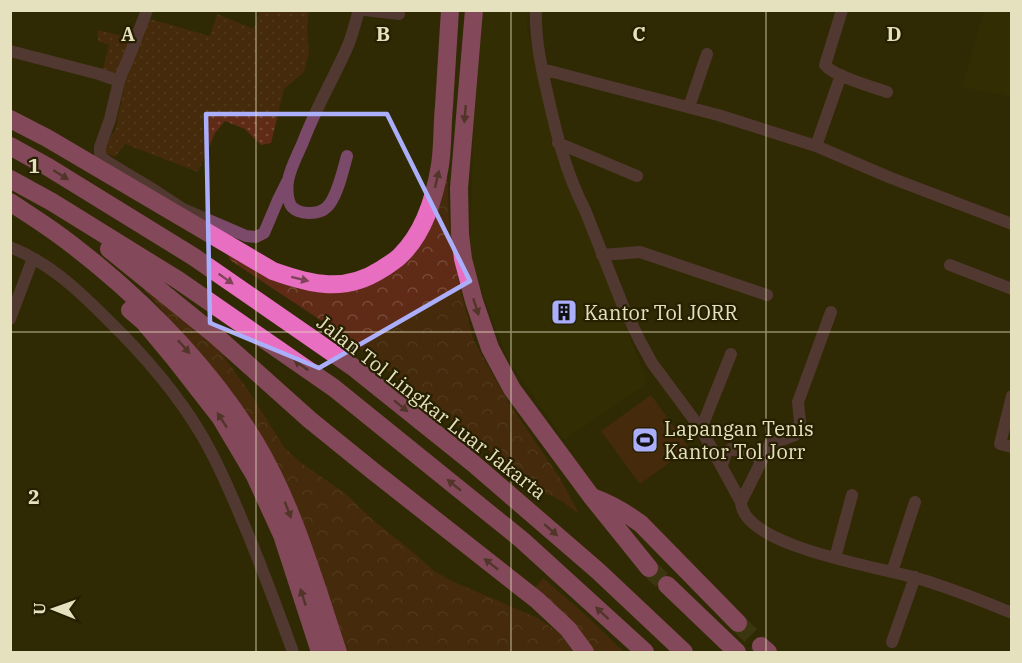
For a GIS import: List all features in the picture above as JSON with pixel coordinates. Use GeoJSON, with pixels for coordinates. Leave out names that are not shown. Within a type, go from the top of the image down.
{"type":"FeatureCollection","features":[{"type":"Feature","properties":{"kind":"highway"},"geometry":{"type":"LineString","coordinates":[[10,119],[47,138],[273,271],[295,279],[331,285],[358,281],[373,275],[394,261],[409,247],[421,226],[432,197],[440,164],[450,10]]}},
{"type":"Feature","properties":{"kind":"highway"},"geometry":{"type":"LineString","coordinates":[[474,10],[459,188],[463,260],[474,301],[490,348],[512,389],[591,496],[650,568]]}},
{"type":"Feature","properties":{"kind":"highway","name":"Jalan Tol Lingkar Luar Jakarta"},"geometry":{"type":"LineString","coordinates":[[10,146],[194,257],[353,367],[474,464],[598,571],[684,652]]}},
{"type":"Feature","properties":{"kind":"highway"},"geometry":{"type":"LineString","coordinates":[[10,178],[178,280],[333,388],[522,540],[645,652]]}},
{"type":"Feature","properties":{"kind":"highway"},"geometry":{"type":"LineString","coordinates":[[10,202],[65,239],[111,276],[154,315],[215,383],[255,442],[282,494],[338,652]]}},
{"type":"Feature","properties":{"kind":"highway"},"geometry":{"type":"LineString","coordinates":[[52,202],[215,335],[328,434],[537,600],[568,629],[585,652]]}},
{"type":"Feature","properties":{"kind":"highway"},"geometry":{"type":"LineString","coordinates":[[10,216],[67,256],[144,322],[220,417],[255,476],[282,535],[321,652]]}},
{"type":"Feature","properties":{"kind":"highway"},"geometry":{"type":"LineString","coordinates":[[591,496],[610,504],[641,524],[738,623]]}},
{"type":"Feature","properties":{"kind":"highway"},"geometry":{"type":"LineString","coordinates":[[667,585],[737,652]]}},
{"type":"Feature","properties":{"kind":"street"},"geometry":{"type":"LineString","coordinates":[[147,10],[119,81],[110,119],[100,147],[101,157],[180,207],[233,231],[256,237],[264,233],[307,132],[347,48],[359,10]]}},
{"type":"Feature","properties":{"kind":"street"},"geometry":{"type":"LineString","coordinates":[[365,10],[399,14]]}},
{"type":"Feature","properties":{"kind":"street"},"geometry":{"type":"LineString","coordinates":[[536,10],[542,69],[558,143],[623,306],[652,363],[701,429],[741,502]]}},
{"type":"Feature","properties":{"kind":"street"},"geometry":{"type":"LineString","coordinates":[[842,10],[825,65],[828,69],[841,75],[887,92]]}},
{"type":"Feature","properties":{"kind":"street"},"geometry":{"type":"LineString","coordinates":[[10,51],[119,81]]}},
{"type":"Feature","properties":{"kind":"street"},"geometry":{"type":"LineString","coordinates":[[688,107],[707,54]]}},
{"type":"Feature","properties":{"kind":"street"},"geometry":{"type":"LineString","coordinates":[[542,69],[718,115],[816,146],[891,178],[1011,224]]}},
{"type":"Feature","properties":{"kind":"street"},"geometry":{"type":"LineString","coordinates":[[816,146],[841,75]]}},
{"type":"Feature","properties":{"kind":"street"},"geometry":{"type":"LineString","coordinates":[[558,143],[637,176]]}},
{"type":"Feature","properties":{"kind":"street"},"geometry":{"type":"LineString","coordinates":[[288,180],[288,195],[292,207],[308,213],[319,212],[331,203],[347,156]]}},
{"type":"Feature","properties":{"kind":"street"},"geometry":{"type":"LineString","coordinates":[[10,247],[33,258],[70,284],[122,333],[173,392],[201,433],[225,479],[263,569],[293,652]]}},
{"type":"Feature","properties":{"kind":"street"},"geometry":{"type":"LineString","coordinates":[[602,255],[640,252],[767,295]]}},
{"type":"Feature","properties":{"kind":"street"},"geometry":{"type":"LineString","coordinates":[[10,319],[33,258]]}},
{"type":"Feature","properties":{"kind":"street"},"geometry":{"type":"LineString","coordinates":[[950,265],[1011,289]]}},
{"type":"Feature","properties":{"kind":"street"},"geometry":{"type":"LineString","coordinates":[[831,312],[798,402],[801,422],[795,435],[770,444],[741,502],[741,510],[752,524],[762,531],[808,551],[915,577],[950,588],[1011,613]]}},
{"type":"Feature","properties":{"kind":"street"},"geometry":{"type":"LineString","coordinates":[[701,429],[731,354]]}},
{"type":"Feature","properties":{"kind":"street"},"geometry":{"type":"LineString","coordinates":[[1006,445],[1011,396]]}},
{"type":"Feature","properties":{"kind":"street"},"geometry":{"type":"LineString","coordinates":[[722,465],[726,453],[731,449],[762,458]]}},
{"type":"Feature","properties":{"kind":"street"},"geometry":{"type":"LineString","coordinates":[[835,558],[852,495]]}},
{"type":"Feature","properties":{"kind":"street"},"geometry":{"type":"LineString","coordinates":[[892,572],[915,502]]}},
{"type":"Feature","properties":{"kind":"street"},"geometry":{"type":"LineString","coordinates":[[892,642],[915,577]]}},
{"type":"Feature","properties":{"kind":"highlighted area"},"geometry":{"type":"Polygon","coordinates":[[[206,114],[387,114],[470,281],[319,368],[210,323],[206,114]]]}},
{"type":"Feature","properties":{"kind":"shaded area"},"geometry":{"type":"Polygon","coordinates":[[[457,11],[528,11],[527,28],[553,142],[648,383],[564,440],[507,358],[470,260],[476,13],[457,11]]]}},
{"type":"Feature","properties":{"kind":"shaded area"},"geometry":{"type":"Polygon","coordinates":[[[984,11],[1011,11],[1011,97],[962,87],[984,11]]]}},
{"type":"Feature","properties":{"kind":"green space"},"geometry":{"type":"Polygon","coordinates":[[[259,11],[309,11],[307,28],[309,52],[304,72],[284,89],[271,143],[261,145],[245,129],[225,121],[215,133],[198,172],[125,144],[115,157],[94,148],[102,136],[110,138],[116,128],[126,77],[102,72],[109,45],[98,41],[97,30],[137,39],[143,17],[210,36],[217,14],[254,29],[259,11]]]}},
{"type":"Feature","properties":{"kind":"green space"},"geometry":{"type":"Polygon","coordinates":[[[447,170],[449,219],[454,257],[474,341],[507,400],[560,478],[579,514],[557,498],[542,493],[340,333],[230,260],[228,255],[262,273],[380,279],[447,170]]]}},
{"type":"Feature","properties":{"kind":"green space"},"geometry":{"type":"Polygon","coordinates":[[[144,287],[217,347],[248,390],[284,447],[300,462],[346,494],[434,571],[538,618],[560,634],[573,652],[348,652],[310,548],[223,382],[208,361],[144,290],[144,287]]]}},
{"type":"Feature","properties":{"kind":"green space","name":"Lapangan Tenis Kantor Tol Jorr"},"geometry":{"type":"Polygon","coordinates":[[[651,395],[689,448],[640,484],[601,431],[651,395]]]}},
{"type":"Feature","properties":{"kind":"green space"},"geometry":{"type":"Polygon","coordinates":[[[543,578],[624,652],[590,652],[536,587],[543,578]]]}},
{"type":"Feature","properties":{"kind":"tunnel"},"geometry":{"type":"LineString","coordinates":[[649,568],[667,585]]}},
{"type":"Feature","properties":{"kind":"tunnel"},"geometry":{"type":"LineString","coordinates":[[738,623],[761,646]]}},
{"type":"Feature","properties":{"kind":"place","name":"Kantor Tol JORR"},"geometry":{"type":"Point","coordinates":[564,312]}},
{"type":"Feature","properties":{"kind":"place","name":"Lapangan Tenis Kantor Tol Jorr"},"geometry":{"type":"Point","coordinates":[645,440]}}]}
